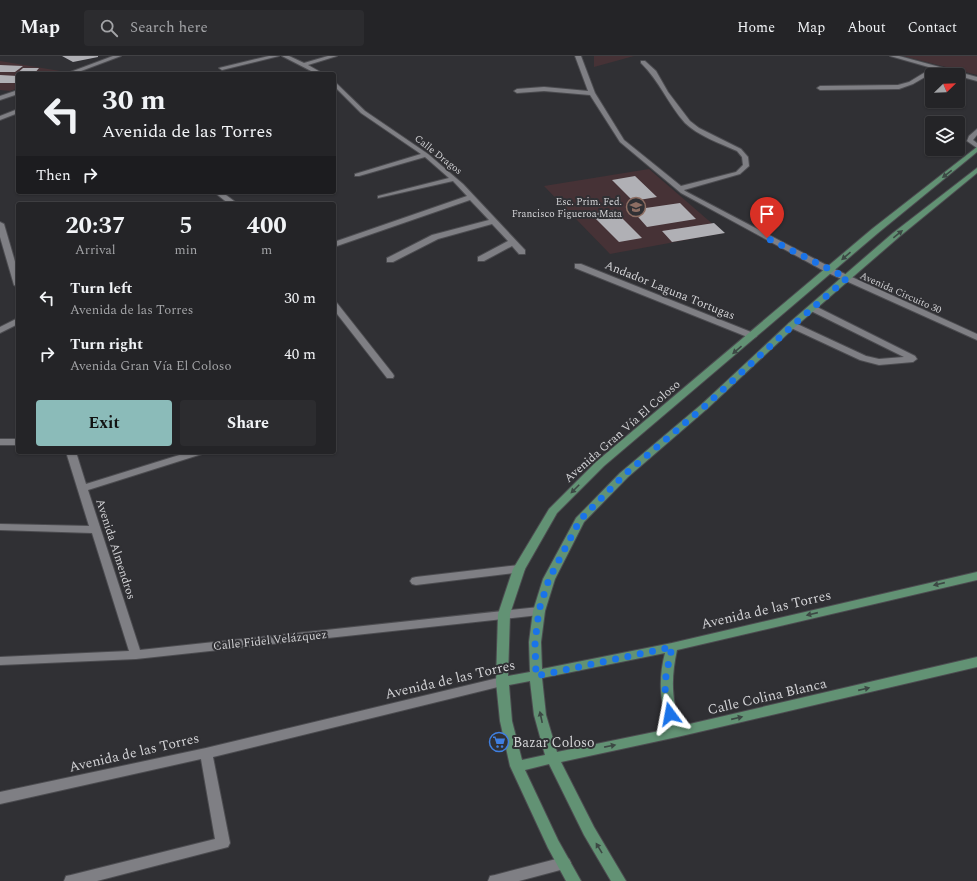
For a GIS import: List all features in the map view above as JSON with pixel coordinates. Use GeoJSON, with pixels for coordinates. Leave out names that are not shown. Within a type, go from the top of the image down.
{"type":"FeatureCollection","features":[{"type":"Feature","properties":{"kind":"main road","name":"Avenida Gran Vía El Coloso"},"geometry":{"type":"LineString","coordinates":[[574,881],[553,844],[517,766],[506,721],[502,682],[504,614],[519,569],[552,511],[600,464],[753,336],[875,231],[977,149]]}},
{"type":"Feature","properties":{"kind":"main road"},"geometry":{"type":"LineString","coordinates":[[619,881],[588,831],[552,757],[540,715],[536,676],[535,642],[539,610],[549,579],[580,520],[624,475],[705,406],[812,308],[896,235],[977,170]]}},
{"type":"Feature","properties":{"kind":"main road","name":"Avenida de las Torres"},"geometry":{"type":"LineString","coordinates":[[502,682],[672,647],[977,576]]}},
{"type":"Feature","properties":{"kind":"main road"},"geometry":{"type":"LineString","coordinates":[[672,647],[666,675],[665,693],[670,714],[677,732]]}},
{"type":"Feature","properties":{"kind":"main road","name":"Calle Colina Blanca"},"geometry":{"type":"LineString","coordinates":[[517,766],[552,757],[677,732],[977,662]]}},
{"type":"Feature","properties":{"kind":"street"},"geometry":{"type":"LineString","coordinates":[[74,72],[118,56]]}},
{"type":"Feature","properties":{"kind":"street"},"geometry":{"type":"LineString","coordinates":[[222,68],[276,56]]}},
{"type":"Feature","properties":{"kind":"street"},"geometry":{"type":"LineString","coordinates":[[285,56],[317,72]]}},
{"type":"Feature","properties":{"kind":"street"},"geometry":{"type":"LineString","coordinates":[[304,65],[334,56]]}},
{"type":"Feature","properties":{"kind":"street","name":"Avenida Circuito 30"},"geometry":{"type":"LineString","coordinates":[[578,56],[592,93],[622,141],[679,189],[829,270],[977,337]]}},
{"type":"Feature","properties":{"kind":"street"},"geometry":{"type":"LineString","coordinates":[[893,56],[936,68]]}},
{"type":"Feature","properties":{"kind":"street"},"geometry":{"type":"LineString","coordinates":[[643,62],[654,72],[665,92],[688,122],[697,129],[739,150],[745,157],[746,166],[738,173],[679,189]]}},
{"type":"Feature","properties":{"kind":"street"},"geometry":{"type":"LineString","coordinates":[[820,88],[899,87],[911,83],[925,75]]}},
{"type":"Feature","properties":{"kind":"street"},"geometry":{"type":"LineString","coordinates":[[965,76],[977,79]]}},
{"type":"Feature","properties":{"kind":"street","name":"Calle Dragos"},"geometry":{"type":"LineString","coordinates":[[336,85],[363,112],[426,155],[454,179],[522,252]]}},
{"type":"Feature","properties":{"kind":"street"},"geometry":{"type":"LineString","coordinates":[[517,91],[544,88],[592,93]]}},
{"type":"Feature","properties":{"kind":"street"},"geometry":{"type":"LineString","coordinates":[[0,98],[16,93]]}},
{"type":"Feature","properties":{"kind":"street"},"geometry":{"type":"LineString","coordinates":[[0,118],[16,112]]}},
{"type":"Feature","properties":{"kind":"street"},"geometry":{"type":"LineString","coordinates":[[977,131],[971,137],[970,141],[977,146]]}},
{"type":"Feature","properties":{"kind":"street"},"geometry":{"type":"LineString","coordinates":[[357,175],[426,155]]}},
{"type":"Feature","properties":{"kind":"street"},"geometry":{"type":"LineString","coordinates":[[380,197],[454,179]]}},
{"type":"Feature","properties":{"kind":"street"},"geometry":{"type":"LineString","coordinates":[[221,194],[231,202]]}},
{"type":"Feature","properties":{"kind":"street"},"geometry":{"type":"LineString","coordinates":[[336,244],[471,196]]}},
{"type":"Feature","properties":{"kind":"street"},"geometry":{"type":"LineString","coordinates":[[390,260],[434,237],[494,221]]}},
{"type":"Feature","properties":{"kind":"street"},"geometry":{"type":"LineString","coordinates":[[0,224],[2,242],[16,280]]}},
{"type":"Feature","properties":{"kind":"street"},"geometry":{"type":"LineString","coordinates":[[481,259],[513,242]]}},
{"type":"Feature","properties":{"kind":"street","name":"Andador Laguna Tortugas"},"geometry":{"type":"LineString","coordinates":[[578,266],[753,336]]}},
{"type":"Feature","properties":{"kind":"street"},"geometry":{"type":"LineString","coordinates":[[336,308],[390,376]]}},
{"type":"Feature","properties":{"kind":"street"},"geometry":{"type":"LineString","coordinates":[[792,326],[864,358],[879,362],[913,359],[812,308]]}},
{"type":"Feature","properties":{"kind":"street"},"geometry":{"type":"LineString","coordinates":[[0,330],[16,322]]}},
{"type":"Feature","properties":{"kind":"street"},"geometry":{"type":"LineString","coordinates":[[0,442],[16,442]]}},
{"type":"Feature","properties":{"kind":"street","name":"Avenida Almendros"},"geometry":{"type":"LineString","coordinates":[[72,454],[136,655]]}},
{"type":"Feature","properties":{"kind":"street"},"geometry":{"type":"LineString","coordinates":[[83,488],[192,454]]}},
{"type":"Feature","properties":{"kind":"street"},"geometry":{"type":"LineString","coordinates":[[0,527],[96,530]]}},
{"type":"Feature","properties":{"kind":"street"},"geometry":{"type":"LineString","coordinates":[[416,581],[519,569]]}},
{"type":"Feature","properties":{"kind":"street","name":"Calle Fidel Velázquez"},"geometry":{"type":"LineString","coordinates":[[0,661],[136,655],[539,610]]}},
{"type":"Feature","properties":{"kind":"street","name":"Avenida de las Torres"},"geometry":{"type":"LineString","coordinates":[[0,798],[206,752],[502,682]]}},
{"type":"Feature","properties":{"kind":"street"},"geometry":{"type":"LineString","coordinates":[[71,881],[223,843],[206,752]]}},
{"type":"Feature","properties":{"kind":"street"},"geometry":{"type":"LineString","coordinates":[[494,881],[564,863]]}},
{"type":"Feature","properties":{"kind":"shaded area"},"geometry":{"type":"Polygon","coordinates":[[[594,56],[634,56],[594,67],[594,56]]]}},
{"type":"Feature","properties":{"kind":"shaded area"},"geometry":{"type":"Polygon","coordinates":[[[903,56],[977,56],[977,75],[965,72],[965,68],[950,68],[903,56]]]}},
{"type":"Feature","properties":{"kind":"shaded area"},"geometry":{"type":"Polygon","coordinates":[[[0,61],[66,72],[16,72],[16,89],[10,91],[0,90],[0,61]]]}},
{"type":"Feature","properties":{"kind":"shaded area"},"geometry":{"type":"Polygon","coordinates":[[[649,169],[723,233],[610,254],[544,186],[649,169]]]}},
{"type":"Feature","properties":{"kind":"building"},"geometry":{"type":"Polygon","coordinates":[[[62,56],[98,56],[98,57],[73,62],[62,56]]]}},
{"type":"Feature","properties":{"kind":"building"},"geometry":{"type":"Polygon","coordinates":[[[0,65],[23,66],[15,72],[0,72],[0,65]]]}},
{"type":"Feature","properties":{"kind":"building"},"geometry":{"type":"Polygon","coordinates":[[[23,68],[39,68],[36,72],[18,72],[23,68]]]}},
{"type":"Feature","properties":{"kind":"building"},"geometry":{"type":"Polygon","coordinates":[[[0,75],[16,76],[16,83],[0,83],[0,75]]]}},
{"type":"Feature","properties":{"kind":"building"},"geometry":{"type":"Polygon","coordinates":[[[635,176],[657,197],[633,201],[612,180],[635,176]]]}},
{"type":"Feature","properties":{"kind":"building"},"geometry":{"type":"Polygon","coordinates":[[[680,203],[696,219],[647,227],[632,210],[680,203]]]}},
{"type":"Feature","properties":{"kind":"building"},"geometry":{"type":"Polygon","coordinates":[[[614,210],[642,238],[619,242],[591,214],[614,210]]]}},
{"type":"Feature","properties":{"kind":"building"},"geometry":{"type":"Polygon","coordinates":[[[714,223],[725,233],[672,242],[662,231],[714,223]]]}},
{"type":"Feature","properties":{"kind":"place","name":"Esc. Prim. Fed. Francisco Figueroa Mata"},"geometry":{"type":"Point","coordinates":[636,207]}},
{"type":"Feature","properties":{"kind":"place","name":"Bazar Coloso"},"geometry":{"type":"Point","coordinates":[499,742]}},
{"type":"Feature","properties":{"kind":"route"},"geometry":{"type":"LineString","coordinates":[[670,714],[665,693],[668,660],[672,647],[536,676],[535,642],[539,610],[549,579],[580,520],[624,475],[705,406],[847,278],[767,238]]}}]}
